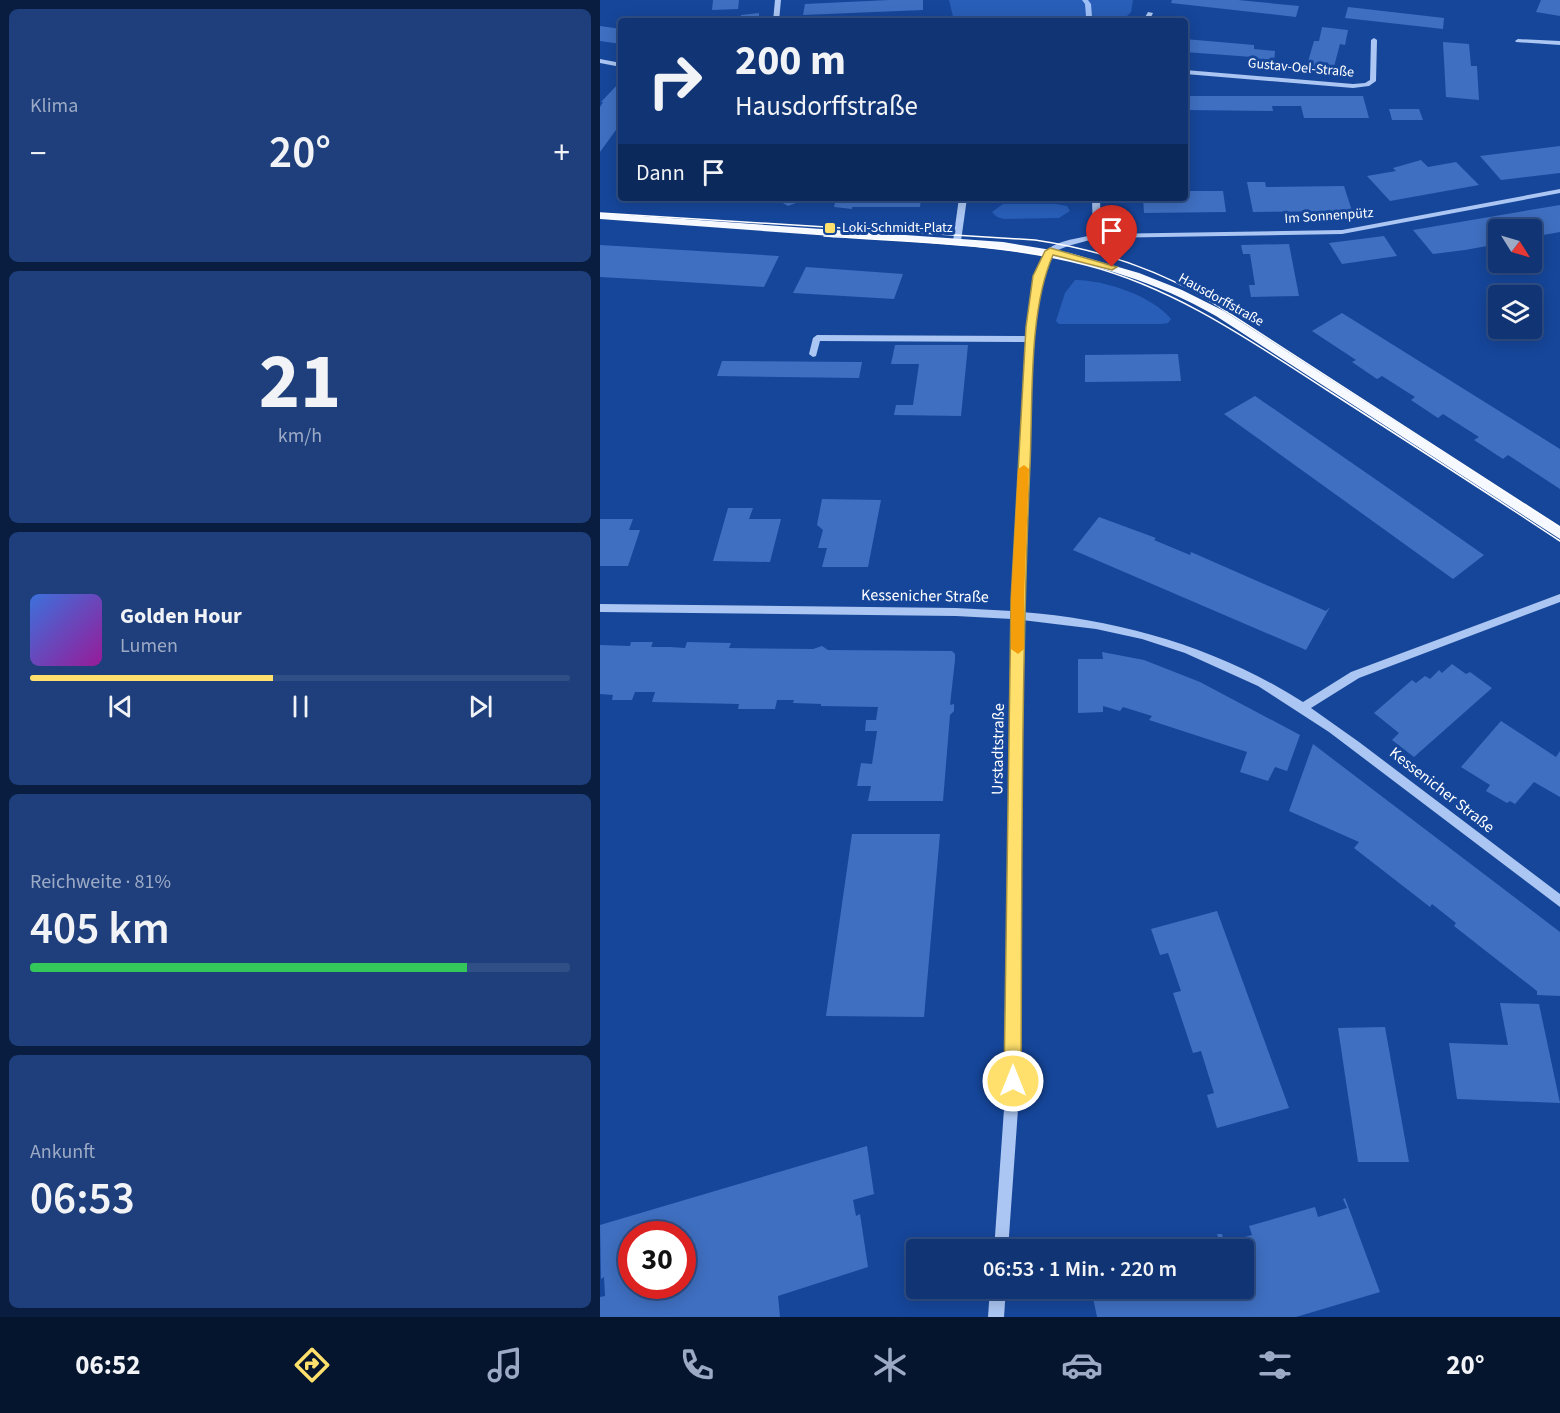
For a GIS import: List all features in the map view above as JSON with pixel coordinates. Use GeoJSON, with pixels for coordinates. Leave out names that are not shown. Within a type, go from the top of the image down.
{"type":"FeatureCollection","features":[{"type":"Feature","properties":{"kind":"main road","name":"Hausdorffstraße"},"geometry":{"type":"LineString","coordinates":[[600,216],[957,240],[1050,251],[1132,273],[1193,299],[1334,386],[1560,534]]}},
{"type":"Feature","properties":{"kind":"street"},"geometry":{"type":"LineString","coordinates":[[776,18],[778,0]]}},
{"type":"Feature","properties":{"kind":"street"},"geometry":{"type":"LineString","coordinates":[[1148,18],[1150,13]]}},
{"type":"Feature","properties":{"kind":"street","name":"Gustav-Oel-Straße"},"geometry":{"type":"LineString","coordinates":[[1188,72],[1353,86],[1367,84],[1373,81],[1374,40]]}},
{"type":"Feature","properties":{"kind":"street"},"geometry":{"type":"LineString","coordinates":[[1518,41],[1560,44]]}},
{"type":"Feature","properties":{"kind":"street"},"geometry":{"type":"LineString","coordinates":[[600,61],[618,64]]}},
{"type":"Feature","properties":{"kind":"street","name":"Im Sonnenpütz"},"geometry":{"type":"LineString","coordinates":[[1050,251],[1065,244],[1097,236],[1342,232],[1560,191]]}},
{"type":"Feature","properties":{"kind":"street"},"geometry":{"type":"LineString","coordinates":[[957,240],[963,201]]}},
{"type":"Feature","properties":{"kind":"street"},"geometry":{"type":"LineString","coordinates":[[1096,201],[1097,236]]}},
{"type":"Feature","properties":{"kind":"street","name":"Urstadtstraße"},"geometry":{"type":"LineString","coordinates":[[1002,1239],[1013,1081],[1018,614],[1030,339],[1038,276],[1050,251]]}},
{"type":"Feature","properties":{"kind":"street"},"geometry":{"type":"LineString","coordinates":[[813,354],[817,338],[1030,339]]}},
{"type":"Feature","properties":{"kind":"street"},"geometry":{"type":"LineString","coordinates":[[1302,708],[1355,675],[1560,598]]}},
{"type":"Feature","properties":{"kind":"street","name":"Kessenicher Straße"},"geometry":{"type":"LineString","coordinates":[[600,608],[1018,614],[1100,624],[1188,649],[1238,671],[1302,708],[1352,741],[1560,901]]}},
{"type":"Feature","properties":{"kind":"street"},"geometry":{"type":"LineString","coordinates":[[996,1317],[997,1299]]}},
{"type":"Feature","properties":{"kind":"shaded area"},"geometry":{"type":"Polygon","coordinates":[[[949,0],[1133,0],[1131,12],[1125,18],[953,18],[949,0]]]}},
{"type":"Feature","properties":{"kind":"shaded area"},"geometry":{"type":"Polygon","coordinates":[[[1003,204],[1056,204],[1067,206],[1070,211],[1059,218],[1004,219],[992,212],[1003,204]]]}},
{"type":"Feature","properties":{"kind":"shaded area"},"geometry":{"type":"Polygon","coordinates":[[[1075,280],[1100,283],[1127,291],[1152,303],[1171,319],[1168,323],[1161,324],[1059,324],[1056,321],[1065,293],[1075,280]]]}},
{"type":"Feature","properties":{"kind":"building"},"geometry":{"type":"Polygon","coordinates":[[[713,0],[739,0],[738,9],[712,10],[713,0]]]}},
{"type":"Feature","properties":{"kind":"building"},"geometry":{"type":"Polygon","coordinates":[[[923,0],[923,10],[803,15],[805,4],[923,0]]]}},
{"type":"Feature","properties":{"kind":"building"},"geometry":{"type":"Polygon","coordinates":[[[1172,0],[1238,0],[1299,6],[1296,17],[1171,3],[1172,0]]]}},
{"type":"Feature","properties":{"kind":"building"},"geometry":{"type":"Polygon","coordinates":[[[1541,0],[1560,0],[1560,16],[1536,12],[1541,0]]]}},
{"type":"Feature","properties":{"kind":"building"},"geometry":{"type":"Polygon","coordinates":[[[1348,7],[1444,18],[1443,29],[1345,18],[1348,7]]]}},
{"type":"Feature","properties":{"kind":"building"},"geometry":{"type":"Polygon","coordinates":[[[759,13],[759,18],[740,18],[741,15],[759,13]]]}},
{"type":"Feature","properties":{"kind":"building"},"geometry":{"type":"Polygon","coordinates":[[[600,26],[618,29],[618,44],[600,41],[600,26]]]}},
{"type":"Feature","properties":{"kind":"building"},"geometry":{"type":"Polygon","coordinates":[[[1322,27],[1348,30],[1345,45],[1340,44],[1332,74],[1305,72],[1314,41],[1319,41],[1322,27]]]}},
{"type":"Feature","properties":{"kind":"building"},"geometry":{"type":"Polygon","coordinates":[[[1188,39],[1254,45],[1254,49],[1275,51],[1274,63],[1252,62],[1252,57],[1188,52],[1188,39]]]}},
{"type":"Feature","properties":{"kind":"building"},"geometry":{"type":"Polygon","coordinates":[[[1443,42],[1469,44],[1471,66],[1477,66],[1479,100],[1446,97],[1443,42]]]}},
{"type":"Feature","properties":{"kind":"building"},"geometry":{"type":"Polygon","coordinates":[[[618,84],[618,127],[600,152],[600,107],[603,102],[601,102],[618,84]]]}},
{"type":"Feature","properties":{"kind":"building"},"geometry":{"type":"Polygon","coordinates":[[[1188,96],[1363,96],[1369,118],[1304,118],[1301,106],[1272,106],[1273,111],[1188,110],[1188,96]]]}},
{"type":"Feature","properties":{"kind":"building"},"geometry":{"type":"Polygon","coordinates":[[[1389,109],[1419,109],[1423,120],[1392,120],[1389,109]]]}},
{"type":"Feature","properties":{"kind":"building"},"geometry":{"type":"Polygon","coordinates":[[[1560,146],[1560,173],[1501,180],[1480,156],[1560,146]]]}},
{"type":"Feature","properties":{"kind":"building"},"geometry":{"type":"Polygon","coordinates":[[[1421,160],[1428,167],[1456,162],[1479,185],[1390,201],[1367,176],[1396,171],[1393,168],[1421,160]]]}},
{"type":"Feature","properties":{"kind":"building"},"geometry":{"type":"Polygon","coordinates":[[[1247,182],[1265,182],[1266,187],[1344,186],[1352,211],[1253,212],[1247,182]]]}},
{"type":"Feature","properties":{"kind":"building"},"geometry":{"type":"Polygon","coordinates":[[[1188,191],[1223,191],[1226,212],[1144,213],[1143,201],[1188,201],[1188,191]]]}},
{"type":"Feature","properties":{"kind":"building"},"geometry":{"type":"Polygon","coordinates":[[[773,201],[797,201],[788,206],[773,201]]]}},
{"type":"Feature","properties":{"kind":"building"},"geometry":{"type":"Polygon","coordinates":[[[835,201],[921,201],[920,207],[852,207],[852,209],[834,207],[835,201]]]}},
{"type":"Feature","properties":{"kind":"building"},"geometry":{"type":"Polygon","coordinates":[[[1560,205],[1560,232],[1542,235],[1542,219],[1488,219],[1488,246],[1465,250],[1433,254],[1413,230],[1560,205]]]}},
{"type":"Feature","properties":{"kind":"building"},"geometry":{"type":"Polygon","coordinates":[[[1384,236],[1397,256],[1342,264],[1329,243],[1384,236]]]}},
{"type":"Feature","properties":{"kind":"building"},"geometry":{"type":"Polygon","coordinates":[[[1289,244],[1299,296],[1251,297],[1249,285],[1255,285],[1250,254],[1243,254],[1241,245],[1289,244]]]}},
{"type":"Feature","properties":{"kind":"building"},"geometry":{"type":"Polygon","coordinates":[[[600,245],[779,256],[764,287],[600,277],[600,245]]]}},
{"type":"Feature","properties":{"kind":"building"},"geometry":{"type":"Polygon","coordinates":[[[806,267],[903,274],[894,299],[793,293],[806,267]]]}},
{"type":"Feature","properties":{"kind":"building"},"geometry":{"type":"Polygon","coordinates":[[[1342,313],[1560,449],[1560,489],[1508,455],[1503,459],[1474,440],[1479,437],[1443,414],[1438,418],[1411,400],[1415,397],[1382,376],[1377,379],[1352,362],[1356,360],[1312,331],[1342,313]]]}},
{"type":"Feature","properties":{"kind":"building"},"geometry":{"type":"Polygon","coordinates":[[[895,345],[968,345],[961,416],[894,415],[896,405],[913,405],[919,364],[891,364],[895,345]]]}},
{"type":"Feature","properties":{"kind":"building"},"geometry":{"type":"Polygon","coordinates":[[[1178,354],[1181,381],[1085,382],[1085,355],[1178,354]]]}},
{"type":"Feature","properties":{"kind":"building"},"geometry":{"type":"Polygon","coordinates":[[[722,361],[862,362],[859,378],[717,376],[722,361]]]}},
{"type":"Feature","properties":{"kind":"building"},"geometry":{"type":"Polygon","coordinates":[[[1255,396],[1484,555],[1453,579],[1224,414],[1255,396]]]}},
{"type":"Feature","properties":{"kind":"building"},"geometry":{"type":"Polygon","coordinates":[[[822,499],[881,500],[868,567],[822,567],[827,548],[818,548],[823,530],[817,525],[822,499]]]}},
{"type":"Feature","properties":{"kind":"building"},"geometry":{"type":"Polygon","coordinates":[[[728,508],[753,508],[749,519],[781,519],[770,562],[713,561],[728,508]]]}},
{"type":"Feature","properties":{"kind":"building"},"geometry":{"type":"Polygon","coordinates":[[[1099,517],[1156,538],[1154,540],[1190,555],[1191,552],[1326,611],[1330,607],[1306,650],[1073,550],[1099,517]]]}},
{"type":"Feature","properties":{"kind":"building"},"geometry":{"type":"Polygon","coordinates":[[[600,519],[633,519],[629,530],[640,530],[628,566],[600,566],[600,519]]]}},
{"type":"Feature","properties":{"kind":"building"},"geometry":{"type":"Polygon","coordinates":[[[631,642],[653,642],[651,647],[685,648],[687,642],[731,643],[729,648],[813,649],[822,646],[828,650],[952,651],[955,654],[955,660],[950,705],[954,704],[954,711],[950,715],[943,801],[868,801],[871,786],[857,786],[861,763],[872,764],[877,731],[865,731],[866,720],[876,720],[878,707],[821,706],[821,704],[793,703],[794,700],[777,700],[775,709],[738,709],[739,704],[652,702],[655,692],[635,692],[632,700],[612,700],[613,695],[600,694],[600,645],[630,646],[631,642]]]}},
{"type":"Feature","properties":{"kind":"building"},"geometry":{"type":"Polygon","coordinates":[[[1102,652],[1144,660],[1200,682],[1300,735],[1287,771],[1275,767],[1268,781],[1240,772],[1247,752],[1149,720],[1152,716],[1123,707],[1120,711],[1103,706],[1103,712],[1078,713],[1078,659],[1103,659],[1102,652]]]}},
{"type":"Feature","properties":{"kind":"building"},"geometry":{"type":"Polygon","coordinates":[[[1452,664],[1466,674],[1470,672],[1492,688],[1414,757],[1392,740],[1399,733],[1374,713],[1412,680],[1416,683],[1425,676],[1430,679],[1439,670],[1442,673],[1452,664]]]}},
{"type":"Feature","properties":{"kind":"building"},"geometry":{"type":"Polygon","coordinates":[[[1501,721],[1556,757],[1560,751],[1560,797],[1534,782],[1515,804],[1510,801],[1507,803],[1486,791],[1490,785],[1461,767],[1501,721]]]}},
{"type":"Feature","properties":{"kind":"building"},"geometry":{"type":"Polygon","coordinates":[[[1313,744],[1560,932],[1560,996],[1537,995],[1537,991],[1454,926],[1456,923],[1432,904],[1430,907],[1354,848],[1359,842],[1289,811],[1313,744]]]}},
{"type":"Feature","properties":{"kind":"building"},"geometry":{"type":"Polygon","coordinates":[[[852,834],[940,834],[924,1017],[826,1016],[852,834]]]}},
{"type":"Feature","properties":{"kind":"building"},"geometry":{"type":"Polygon","coordinates":[[[1217,911],[1289,1108],[1217,1128],[1207,1095],[1214,1093],[1201,1051],[1193,1053],[1173,993],[1181,991],[1168,953],[1160,955],[1151,929],[1217,911]]]}},
{"type":"Feature","properties":{"kind":"building"},"geometry":{"type":"Polygon","coordinates":[[[1500,1003],[1539,1004],[1560,1103],[1457,1099],[1449,1043],[1508,1045],[1500,1003]]]}},
{"type":"Feature","properties":{"kind":"building"},"geometry":{"type":"Polygon","coordinates":[[[1385,1027],[1409,1162],[1358,1162],[1338,1028],[1385,1027]]]}},
{"type":"Feature","properties":{"kind":"building"},"geometry":{"type":"Polygon","coordinates":[[[867,1146],[874,1194],[853,1200],[856,1216],[860,1214],[868,1267],[778,1296],[780,1317],[600,1317],[600,1297],[605,1296],[604,1277],[601,1279],[600,1225],[867,1146]]]}},
{"type":"Feature","properties":{"kind":"building"},"geometry":{"type":"Polygon","coordinates":[[[1345,1198],[1380,1292],[1296,1317],[1097,1317],[1093,1299],[1254,1299],[1254,1239],[1238,1239],[1252,1235],[1249,1226],[1315,1207],[1318,1217],[1347,1208],[1343,1199],[1345,1198]]]}},
{"type":"Feature","properties":{"kind":"building"},"geometry":{"type":"Polygon","coordinates":[[[1217,1234],[1222,1234],[1223,1239],[1218,1239],[1217,1234]]]}},
{"type":"Feature","properties":{"kind":"waterway"},"geometry":{"type":"LineString","coordinates":[[1085,0],[1088,4],[1088,18]]}},
{"type":"Feature","properties":{"kind":"tram line"},"geometry":{"type":"LineString","coordinates":[[600,213],[1035,240],[1101,254],[1143,268],[1204,297],[1560,527]]}},
{"type":"Feature","properties":{"kind":"tram line"},"geometry":{"type":"LineString","coordinates":[[824,236],[1021,252],[1086,265],[1151,287],[1241,335],[1560,541]]}},
{"type":"Feature","properties":{"kind":"slow traffic"},"geometry":{"type":"LineString","coordinates":[[1018,649],[1017,600],[1024,469]]}},
{"type":"Feature","properties":{"kind":"place","name":"Loki-Schmidt-Platz"},"geometry":{"type":"Point","coordinates":[830,228]}},
{"type":"Feature","properties":{"kind":"route"},"geometry":{"type":"LineString","coordinates":[[1013,1081],[1017,600],[1031,327],[1038,276],[1050,251],[1112,267]]}}]}
